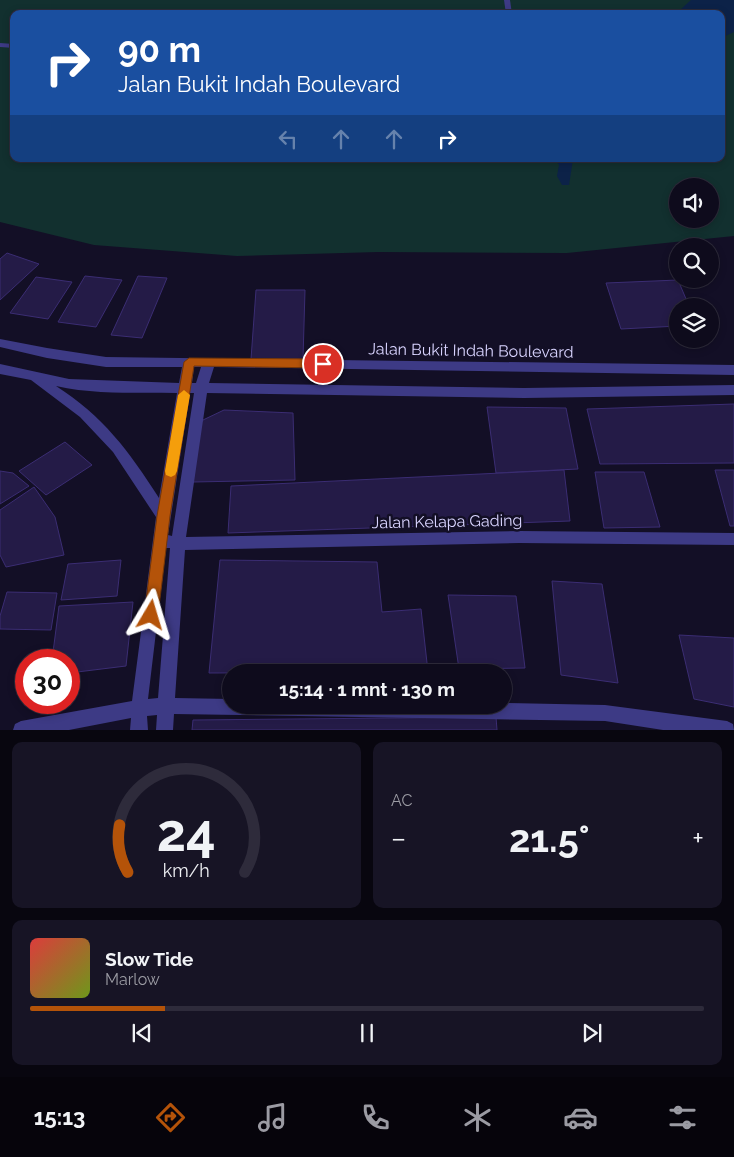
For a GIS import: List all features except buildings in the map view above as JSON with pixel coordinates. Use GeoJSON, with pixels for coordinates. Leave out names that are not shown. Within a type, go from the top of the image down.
{"type":"FeatureCollection","features":[{"type":"Feature","properties":{"kind":"street","name":"Jalan Bukit Indah Boulevard"},"geometry":{"type":"LineString","coordinates":[[0,343],[47,353],[106,362],[734,370]]}},
{"type":"Feature","properties":{"kind":"street"},"geometry":{"type":"LineString","coordinates":[[139,730],[139,708],[163,516],[189,362]]}},
{"type":"Feature","properties":{"kind":"street"},"geometry":{"type":"LineString","coordinates":[[164,730],[178,543],[201,388],[209,362]]}},
{"type":"Feature","properties":{"kind":"street"},"geometry":{"type":"LineString","coordinates":[[0,369],[34,378],[69,384],[120,387],[524,393],[734,390]]}},
{"type":"Feature","properties":{"kind":"street"},"geometry":{"type":"LineString","coordinates":[[34,378],[85,412],[136,473],[163,516]]}},
{"type":"Feature","properties":{"kind":"street","name":"Jalan Kelapa Gading"},"geometry":{"type":"LineString","coordinates":[[160,541],[203,544],[519,537],[734,539]]}},
{"type":"Feature","properties":{"kind":"street"},"geometry":{"type":"LineString","coordinates":[[21,730],[139,708],[166,706],[605,713],[727,730]]}},
{"type":"Feature","properties":{"kind":"green space"},"geometry":{"type":"Polygon","coordinates":[[[0,0],[734,0],[734,236],[669,238],[669,243],[567,253],[378,252],[237,256],[94,245],[0,222],[0,0]]]}},
{"type":"Feature","properties":{"kind":"water"},"geometry":{"type":"Polygon","coordinates":[[[691,0],[734,0],[734,32],[725,36],[725,10],[680,10],[691,0]]]}},
{"type":"Feature","properties":{"kind":"water"},"geometry":{"type":"Polygon","coordinates":[[[557,162],[573,162],[569,185],[562,185],[557,176],[559,165],[557,162]]]}},
{"type":"Feature","properties":{"kind":"slow traffic"},"geometry":{"type":"LineString","coordinates":[[171,471],[184,395]]}},
{"type":"Feature","properties":{"kind":"route"},"geometry":{"type":"LineString","coordinates":[[151,615],[163,516],[189,362],[323,364]]}}]}
